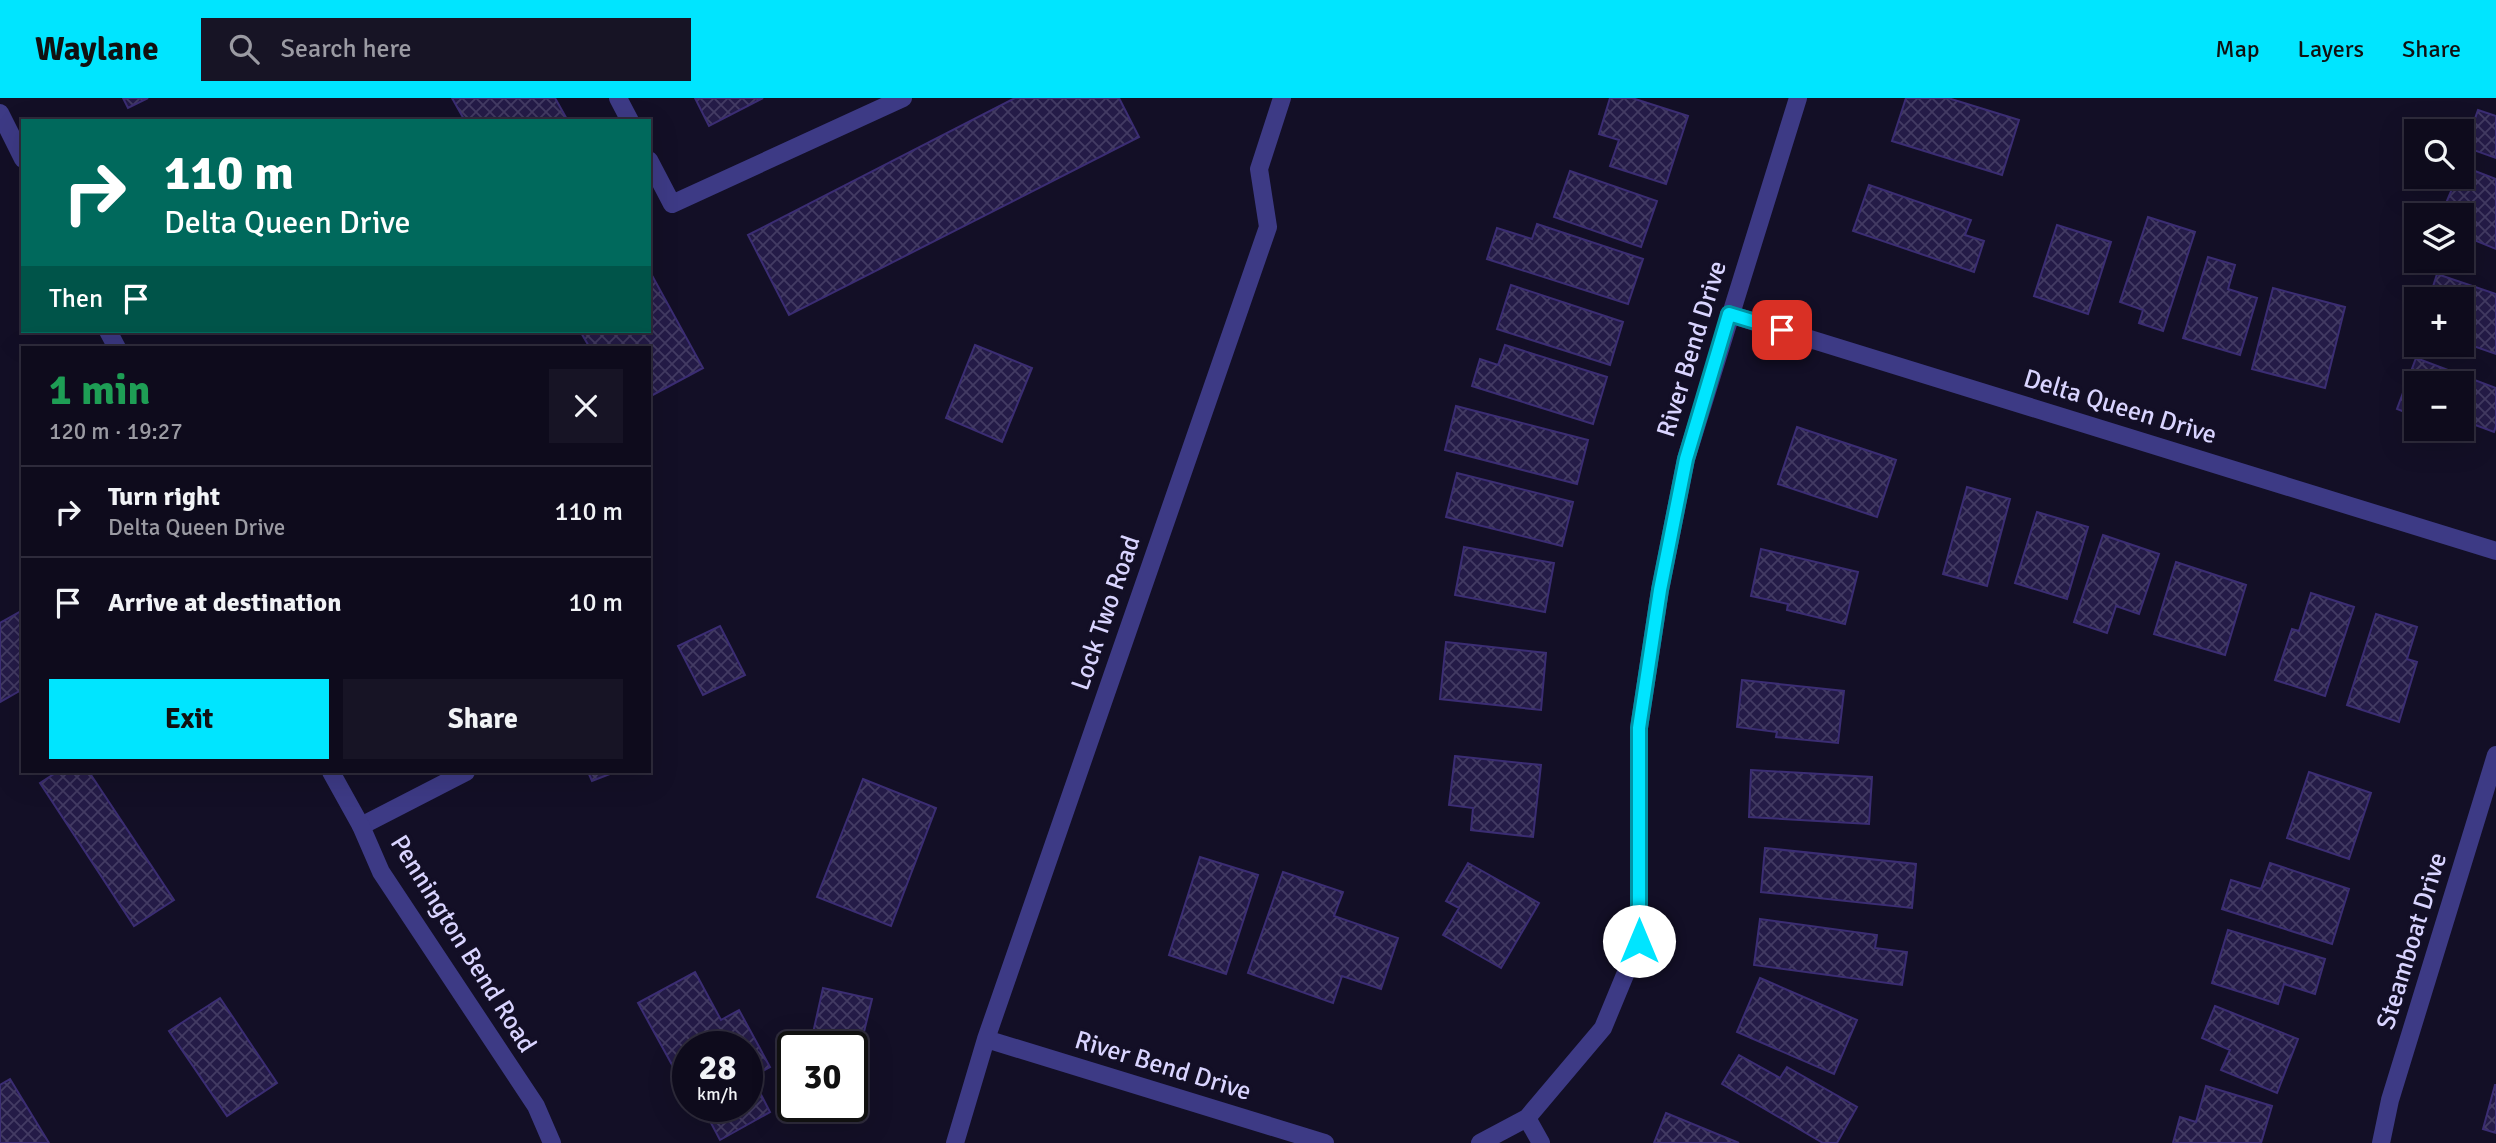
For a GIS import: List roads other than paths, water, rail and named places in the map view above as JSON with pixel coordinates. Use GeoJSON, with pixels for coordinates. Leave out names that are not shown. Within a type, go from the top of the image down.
{"type":"FeatureCollection","features":[{"type":"Feature","properties":{"kind":"street"},"geometry":{"type":"LineString","coordinates":[[618,98],[628,119]]}},
{"type":"Feature","properties":{"kind":"street"},"geometry":{"type":"LineString","coordinates":[[651,164],[672,204],[903,98]]}},
{"type":"Feature","properties":{"kind":"street","name":"Lock Two Road"},"geometry":{"type":"LineString","coordinates":[[955,1143],[986,1039],[1268,228],[1259,169],[1282,98]]}},
{"type":"Feature","properties":{"kind":"street","name":"River Bend Drive"},"geometry":{"type":"LineString","coordinates":[[1479,1143],[1527,1118],[1604,1028],[1639,941],[1639,728],[1660,590],[1686,459],[1798,98]]}},
{"type":"Feature","properties":{"kind":"street"},"geometry":{"type":"LineString","coordinates":[[0,113],[21,155]]}},
{"type":"Feature","properties":{"kind":"street","name":"Delta Queen Drive"},"geometry":{"type":"LineString","coordinates":[[1729,314],[2496,551]]}},
{"type":"Feature","properties":{"kind":"street","name":"Steamboat Drive"},"geometry":{"type":"LineString","coordinates":[[2381,1143],[2390,1100],[2496,755]]}},
{"type":"Feature","properties":{"kind":"street","name":"Pennington Bend Road"},"geometry":{"type":"LineString","coordinates":[[332,773],[361,825],[381,872],[536,1106],[552,1143]]}},
{"type":"Feature","properties":{"kind":"street"},"geometry":{"type":"LineString","coordinates":[[361,825],[464,773]]}},
{"type":"Feature","properties":{"kind":"street","name":"River Bend Drive"},"geometry":{"type":"LineString","coordinates":[[986,1039],[1325,1143]]}},
{"type":"Feature","properties":{"kind":"street"},"geometry":{"type":"LineString","coordinates":[[1527,1118],[1541,1143]]}}]}
